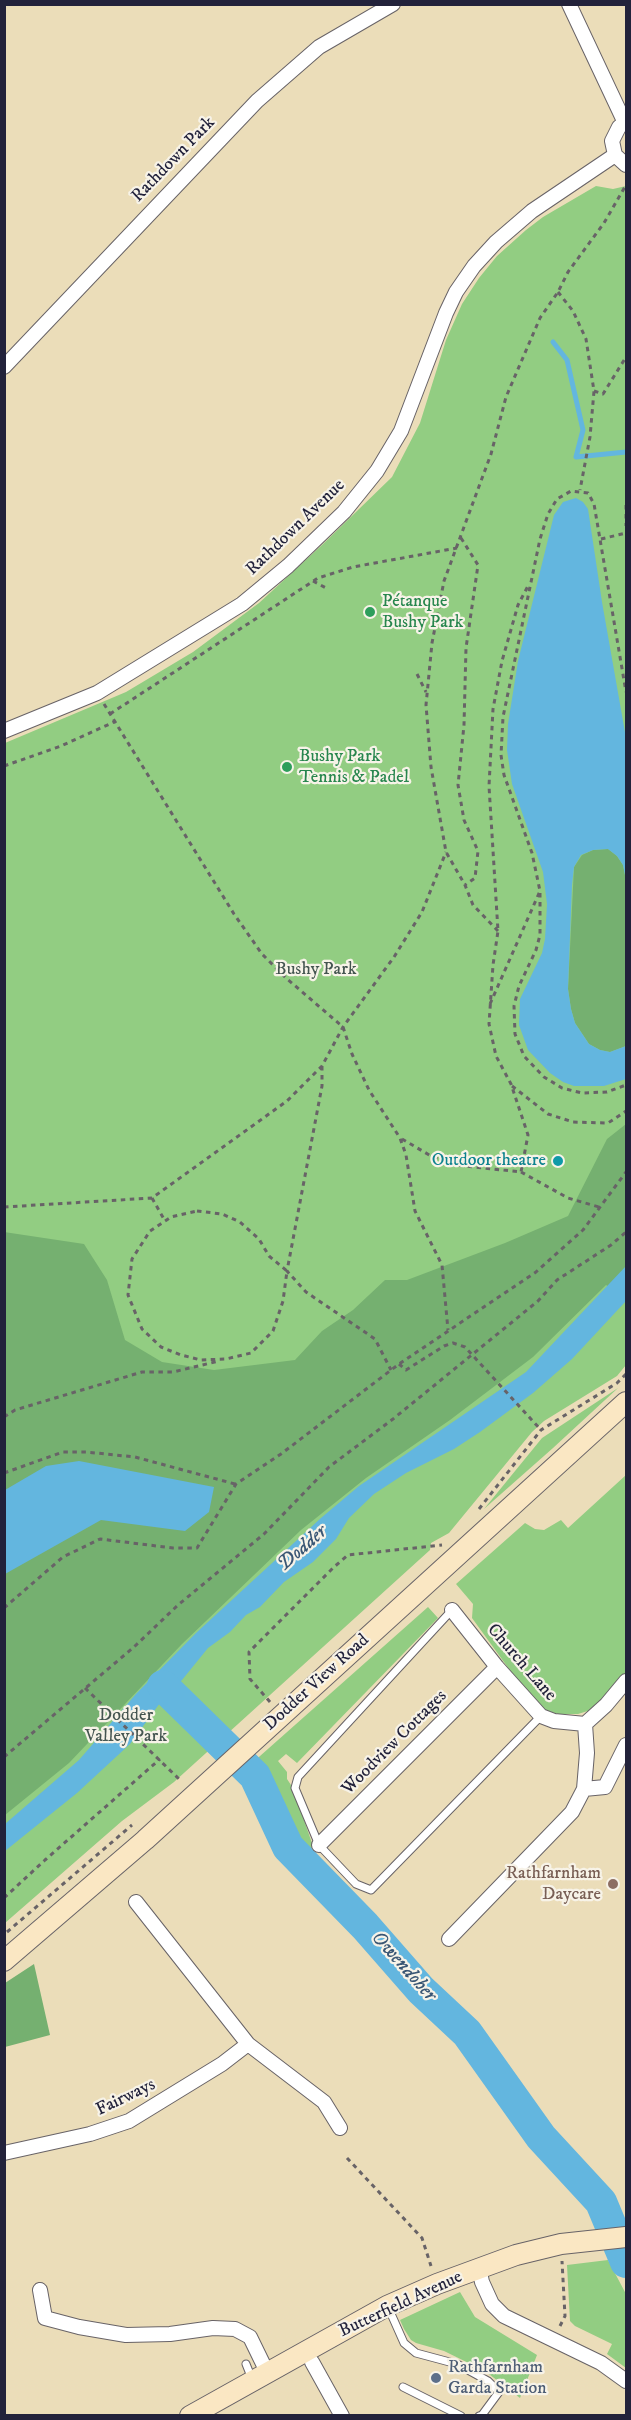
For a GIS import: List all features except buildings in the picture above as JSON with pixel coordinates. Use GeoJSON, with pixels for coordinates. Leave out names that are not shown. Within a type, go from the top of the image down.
{"type":"FeatureCollection","features":[{"type":"Feature","properties":{"kind":"main road","name":"Dodder View Road"},"geometry":{"type":"LineString","coordinates":[[4,1961],[145,1840],[531,1492],[627,1402]]}},
{"type":"Feature","properties":{"kind":"main road","name":"Butterfield Avenue"},"geometry":{"type":"LineString","coordinates":[[190,2415],[256,2373],[387,2307],[479,2268],[516,2255],[561,2244],[617,2238]]}},
{"type":"Feature","properties":{"kind":"street","name":"Rathdown Park"},"geometry":{"type":"LineString","coordinates":[[4,367],[256,100],[320,47],[393,4]]}},
{"type":"Feature","properties":{"kind":"street"},"geometry":{"type":"LineString","coordinates":[[569,4],[626,123],[619,127],[612,141],[615,155],[627,165]]}},
{"type":"Feature","properties":{"kind":"street","name":"Rathdown Avenue"},"geometry":{"type":"LineString","coordinates":[[4,731],[97,693],[242,604],[288,566],[344,512],[377,471],[401,431],[446,313],[456,292],[474,266],[496,242],[532,211],[615,155]]}},
{"type":"Feature","properties":{"kind":"street","name":"Church Lane"},"geometry":{"type":"LineString","coordinates":[[452,1610],[497,1667],[542,1716],[554,1721],[585,1724]]}},
{"type":"Feature","properties":{"kind":"street","name":"Woodview Cottages"},"geometry":{"type":"LineString","coordinates":[[319,1845],[497,1667]]}},
{"type":"Feature","properties":{"kind":"street"},"geometry":{"type":"LineString","coordinates":[[449,1939],[572,1812],[584,1789],[587,1753],[585,1724],[627,1681]]}},
{"type":"Feature","properties":{"kind":"street"},"geometry":{"type":"LineString","coordinates":[[584,1789],[605,1787],[627,1745]]}},
{"type":"Feature","properties":{"kind":"street"},"geometry":{"type":"LineString","coordinates":[[136,1902],[248,2044],[324,2102],[340,2128]]}},
{"type":"Feature","properties":{"kind":"street","name":"Fairways"},"geometry":{"type":"LineString","coordinates":[[4,2153],[90,2134],[129,2121],[222,2064],[248,2044]]}},
{"type":"Feature","properties":{"kind":"street"},"geometry":{"type":"LineString","coordinates":[[479,2268],[482,2282],[492,2304],[504,2316],[601,2362],[627,2381]]}},
{"type":"Feature","properties":{"kind":"street"},"geometry":{"type":"LineString","coordinates":[[40,2290],[45,2318],[79,2327],[126,2335],[170,2334],[213,2328],[235,2329],[249,2337],[256,2373]]}},
{"type":"Feature","properties":{"kind":"street"},"geometry":{"type":"LineString","coordinates":[[312,2362],[342,2415]]}},
{"type":"Feature","properties":{"kind":"lane"},"geometry":{"type":"LineString","coordinates":[[452,1610],[298,1777],[295,1788],[319,1845],[356,1884],[371,1890],[542,1716]]}},
{"type":"Feature","properties":{"kind":"lane"},"geometry":{"type":"LineString","coordinates":[[387,2307],[404,2343],[416,2353],[457,2364],[488,2381],[499,2392],[482,2415],[479,2415]]}},
{"type":"Feature","properties":{"kind":"lane"},"geometry":{"type":"LineString","coordinates":[[403,2387],[461,2415]]}},
{"type":"Feature","properties":{"kind":"path"},"geometry":{"type":"LineString","coordinates":[[498,931],[473,905],[465,885],[446,852],[431,767],[427,693],[432,643],[444,581],[491,454],[507,397],[540,318],[558,292],[568,272],[604,224],[627,185]]}},
{"type":"Feature","properties":{"kind":"path"},"geometry":{"type":"LineString","coordinates":[[558,292],[573,311],[586,339],[594,391],[588,447],[580,490]]}},
{"type":"Feature","properties":{"kind":"path"},"geometry":{"type":"LineString","coordinates":[[594,391],[603,394],[627,357]]}},
{"type":"Feature","properties":{"kind":"path"},"geometry":{"type":"LineString","coordinates":[[627,692],[594,504],[588,493],[580,490],[571,491],[557,500],[548,514],[540,539],[504,717],[501,755],[509,794],[532,853],[540,891],[540,935],[536,950],[519,986],[514,1006],[515,1034],[524,1056],[544,1077],[562,1088],[582,1093],[607,1092],[627,1085]]}},
{"type":"Feature","properties":{"kind":"path"},"geometry":{"type":"LineString","coordinates":[[627,505],[627,526]]}},
{"type":"Feature","properties":{"kind":"path"},"geometry":{"type":"LineString","coordinates":[[601,539],[627,533]]}},
{"type":"Feature","properties":{"kind":"path"},"geometry":{"type":"LineString","coordinates":[[460,538],[478,565],[466,648],[464,725],[458,785],[464,820],[478,852],[474,878],[465,885]]}},
{"type":"Feature","properties":{"kind":"path"},"geometry":{"type":"LineString","coordinates":[[110,714],[313,580],[353,567],[457,548]]}},
{"type":"Feature","properties":{"kind":"path"},"geometry":{"type":"LineString","coordinates":[[313,580],[326,588]]}},
{"type":"Feature","properties":{"kind":"path"},"geometry":{"type":"LineString","coordinates":[[521,1172],[528,1135],[511,1084],[496,1056],[489,1024],[498,931],[489,786],[492,720],[502,661],[518,605],[531,580]]}},
{"type":"Feature","properties":{"kind":"path"},"geometry":{"type":"LineString","coordinates":[[417,674],[427,693]]}},
{"type":"Feature","properties":{"kind":"path"},"geometry":{"type":"LineString","coordinates":[[97,693],[234,914],[262,954],[286,978],[344,1027],[352,1054],[369,1090],[400,1138],[406,1155],[415,1211],[442,1265],[448,1330]]}},
{"type":"Feature","properties":{"kind":"path"},"geometry":{"type":"LineString","coordinates":[[4,766],[61,746],[114,722]]}},
{"type":"Feature","properties":{"kind":"path"},"geometry":{"type":"LineString","coordinates":[[4,1207],[152,1198],[287,1101],[322,1066],[344,1027],[394,957],[422,912],[446,852]]}},
{"type":"Feature","properties":{"kind":"path"},"geometry":{"type":"LineString","coordinates":[[490,1004],[540,891]]}},
{"type":"Feature","properties":{"kind":"path"},"geometry":{"type":"LineString","coordinates":[[4,1417],[15,1410],[142,1372],[173,1372],[251,1353],[273,1331],[283,1301],[322,1086],[322,1066]]}},
{"type":"Feature","properties":{"kind":"path"},"geometry":{"type":"LineString","coordinates":[[511,1084],[548,1114],[573,1122],[608,1123],[627,1111]]}},
{"type":"Feature","properties":{"kind":"path"},"geometry":{"type":"LineString","coordinates":[[400,1138],[431,1156],[456,1165],[521,1172],[568,1198],[599,1207]]}},
{"type":"Feature","properties":{"kind":"path"},"geometry":{"type":"LineString","coordinates":[[4,1608],[63,1557],[100,1539],[173,1548],[197,1548],[236,1484],[281,1454],[399,1364],[536,1272],[583,1230],[627,1172]]}},
{"type":"Feature","properties":{"kind":"path"},"geometry":{"type":"LineString","coordinates":[[152,1198],[165,1221]]}},
{"type":"Feature","properties":{"kind":"path"},"geometry":{"type":"LineString","coordinates":[[226,1359],[201,1360],[161,1347],[142,1329],[128,1295],[132,1259],[150,1231],[171,1217],[197,1211],[222,1214],[240,1222],[259,1239],[269,1256],[287,1271],[306,1292],[375,1340],[391,1370]]}},
{"type":"Feature","properties":{"kind":"path"},"geometry":{"type":"LineString","coordinates":[[4,1757],[134,1647],[178,1605],[264,1534],[329,1467],[538,1301],[557,1280],[627,1232]]}},
{"type":"Feature","properties":{"kind":"path"},"geometry":{"type":"LineString","coordinates":[[399,1364],[406,1370],[444,1346],[453,1343],[465,1347],[541,1430]]}},
{"type":"Feature","properties":{"kind":"path"},"geometry":{"type":"LineString","coordinates":[[477,1511],[541,1430],[617,1383],[627,1374]]}},
{"type":"Feature","properties":{"kind":"path"},"geometry":{"type":"LineString","coordinates":[[4,1473],[63,1452],[87,1452],[135,1457],[236,1484]]}},
{"type":"Feature","properties":{"kind":"path"},"geometry":{"type":"LineString","coordinates":[[270,1701],[250,1679],[249,1652],[348,1555],[441,1545],[449,1538]]}},
{"type":"Feature","properties":{"kind":"path"},"geometry":{"type":"LineString","coordinates":[[85,1688],[179,1779]]}},
{"type":"Feature","properties":{"kind":"path"},"geometry":{"type":"LineString","coordinates":[[4,1898],[160,1759]]}},
{"type":"Feature","properties":{"kind":"path"},"geometry":{"type":"LineString","coordinates":[[347,2158],[422,2238],[432,2271]]}},
{"type":"Feature","properties":{"kind":"path"},"geometry":{"type":"LineString","coordinates":[[559,2328],[565,2316],[561,2257]]}},
{"type":"Feature","properties":{"kind":"green space","name":"Bushy Park"},"geometry":{"type":"Polygon","coordinates":[[[596,186],[613,189],[626,186],[626,1365],[617,1376],[544,1421],[532,1432],[449,1533],[431,1543],[430,1550],[174,1782],[122,1821],[5,1923],[5,743],[126,692],[193,652],[259,603],[322,545],[392,477],[420,423],[446,340],[462,304],[479,278],[497,256],[526,230],[543,217],[596,186]]]}},
{"type":"Feature","properties":{"kind":"green space"},"geometry":{"type":"Polygon","coordinates":[[[608,849],[623,865],[626,880],[626,1046],[610,1052],[589,1044],[575,1023],[568,989],[574,867],[582,855],[593,850],[608,849]]]}},
{"type":"Feature","properties":{"kind":"green space"},"geometry":{"type":"Polygon","coordinates":[[[626,1124],[626,1297],[606,1285],[533,1357],[450,1420],[366,1478],[301,1530],[182,1644],[69,1763],[5,1815],[4,1232],[84,1244],[107,1280],[125,1340],[162,1362],[214,1370],[295,1360],[322,1331],[353,1310],[385,1280],[407,1280],[505,1243],[568,1216],[607,1139],[626,1124]]]}},
{"type":"Feature","properties":{"kind":"green space"},"geometry":{"type":"Polygon","coordinates":[[[618,1388],[553,1448],[484,1509],[542,1438],[618,1388]]]}},
{"type":"Feature","properties":{"kind":"green space"},"geometry":{"type":"Polygon","coordinates":[[[626,1475],[626,1675],[594,1709],[578,1714],[558,1714],[545,1710],[517,1680],[472,1618],[473,1604],[456,1584],[525,1523],[535,1529],[544,1530],[561,1520],[568,1528],[626,1475]]]}},
{"type":"Feature","properties":{"kind":"green space"},"geometry":{"type":"Polygon","coordinates":[[[428,1607],[438,1618],[297,1763],[286,1754],[278,1761],[287,1772],[287,1779],[293,1788],[314,1849],[290,1845],[269,1787],[259,1771],[251,1764],[428,1607]]]}},
{"type":"Feature","properties":{"kind":"green space"},"geometry":{"type":"Polygon","coordinates":[[[34,1964],[50,2035],[5,2047],[5,1983],[34,1964]]]}},
{"type":"Feature","properties":{"kind":"green space"},"geometry":{"type":"Polygon","coordinates":[[[608,2260],[626,2294],[626,2368],[607,2354],[612,2344],[575,2326],[570,2321],[567,2265],[608,2260]]]}},
{"type":"Feature","properties":{"kind":"green space"},"geometry":{"type":"Polygon","coordinates":[[[460,2292],[475,2317],[537,2355],[520,2398],[485,2371],[444,2351],[416,2343],[411,2340],[404,2329],[400,2320],[460,2292]]]}},
{"type":"Feature","properties":{"kind":"water"},"geometry":{"type":"Polygon","coordinates":[[[576,498],[588,509],[626,738],[626,880],[623,865],[617,856],[608,849],[593,850],[581,855],[574,867],[572,885],[568,989],[575,1023],[589,1044],[600,1050],[610,1052],[626,1046],[626,1079],[604,1086],[574,1086],[550,1073],[528,1050],[519,1025],[520,999],[542,953],[547,904],[543,872],[512,784],[507,750],[508,724],[518,661],[554,515],[563,502],[576,498]]]}},
{"type":"Feature","properties":{"kind":"water","name":"Dodder"},"geometry":{"type":"Polygon","coordinates":[[[626,1266],[626,1301],[572,1359],[533,1393],[480,1432],[454,1449],[406,1473],[374,1494],[349,1518],[336,1539],[313,1562],[284,1582],[260,1607],[246,1615],[230,1632],[208,1648],[160,1703],[130,1744],[77,1793],[5,1851],[5,1824],[79,1760],[136,1694],[196,1633],[359,1486],[526,1372],[626,1266]]]}},
{"type":"Feature","properties":{"kind":"water"},"geometry":{"type":"Polygon","coordinates":[[[79,1461],[214,1487],[209,1512],[185,1531],[101,1520],[5,1574],[5,1490],[46,1466],[79,1461]]]}},
{"type":"Feature","properties":{"kind":"waterway"},"geometry":{"type":"LineString","coordinates":[[553,342],[567,360],[583,430],[576,457],[626,452]]}},
{"type":"Feature","properties":{"kind":"waterway","name":"Owendoher"},"geometry":{"type":"LineString","coordinates":[[163,1686],[255,1776],[288,1847],[365,1926],[421,1990],[467,2033],[541,2137],[601,2202],[626,2262]]}},
{"type":"Feature","properties":{"kind":"waterway","name":"Owendoher"},"geometry":{"type":"LineString","coordinates":[[601,2202],[608,2204]]}},
{"type":"Feature","properties":{"kind":"place","name":"Pétanque Bushy Park"},"geometry":{"type":"Point","coordinates":[370,612]}},
{"type":"Feature","properties":{"kind":"place","name":"Bushy Park Tennis & Padel"},"geometry":{"type":"Point","coordinates":[287,767]}},
{"type":"Feature","properties":{"kind":"place","name":"Outdoor theatre"},"geometry":{"type":"Point","coordinates":[558,1161]}},
{"type":"Feature","properties":{"kind":"place","name":"Rathfarnham Daycare"},"geometry":{"type":"Point","coordinates":[613,1884]}},
{"type":"Feature","properties":{"kind":"place","name":"Rathfarnham Garda Station"},"geometry":{"type":"Point","coordinates":[436,2378]}},
{"type":"Feature","properties":{"kind":"park label","name":"Dodder Valley Park"},"geometry":{"type":"Point","coordinates":[126,1726]}}]}
